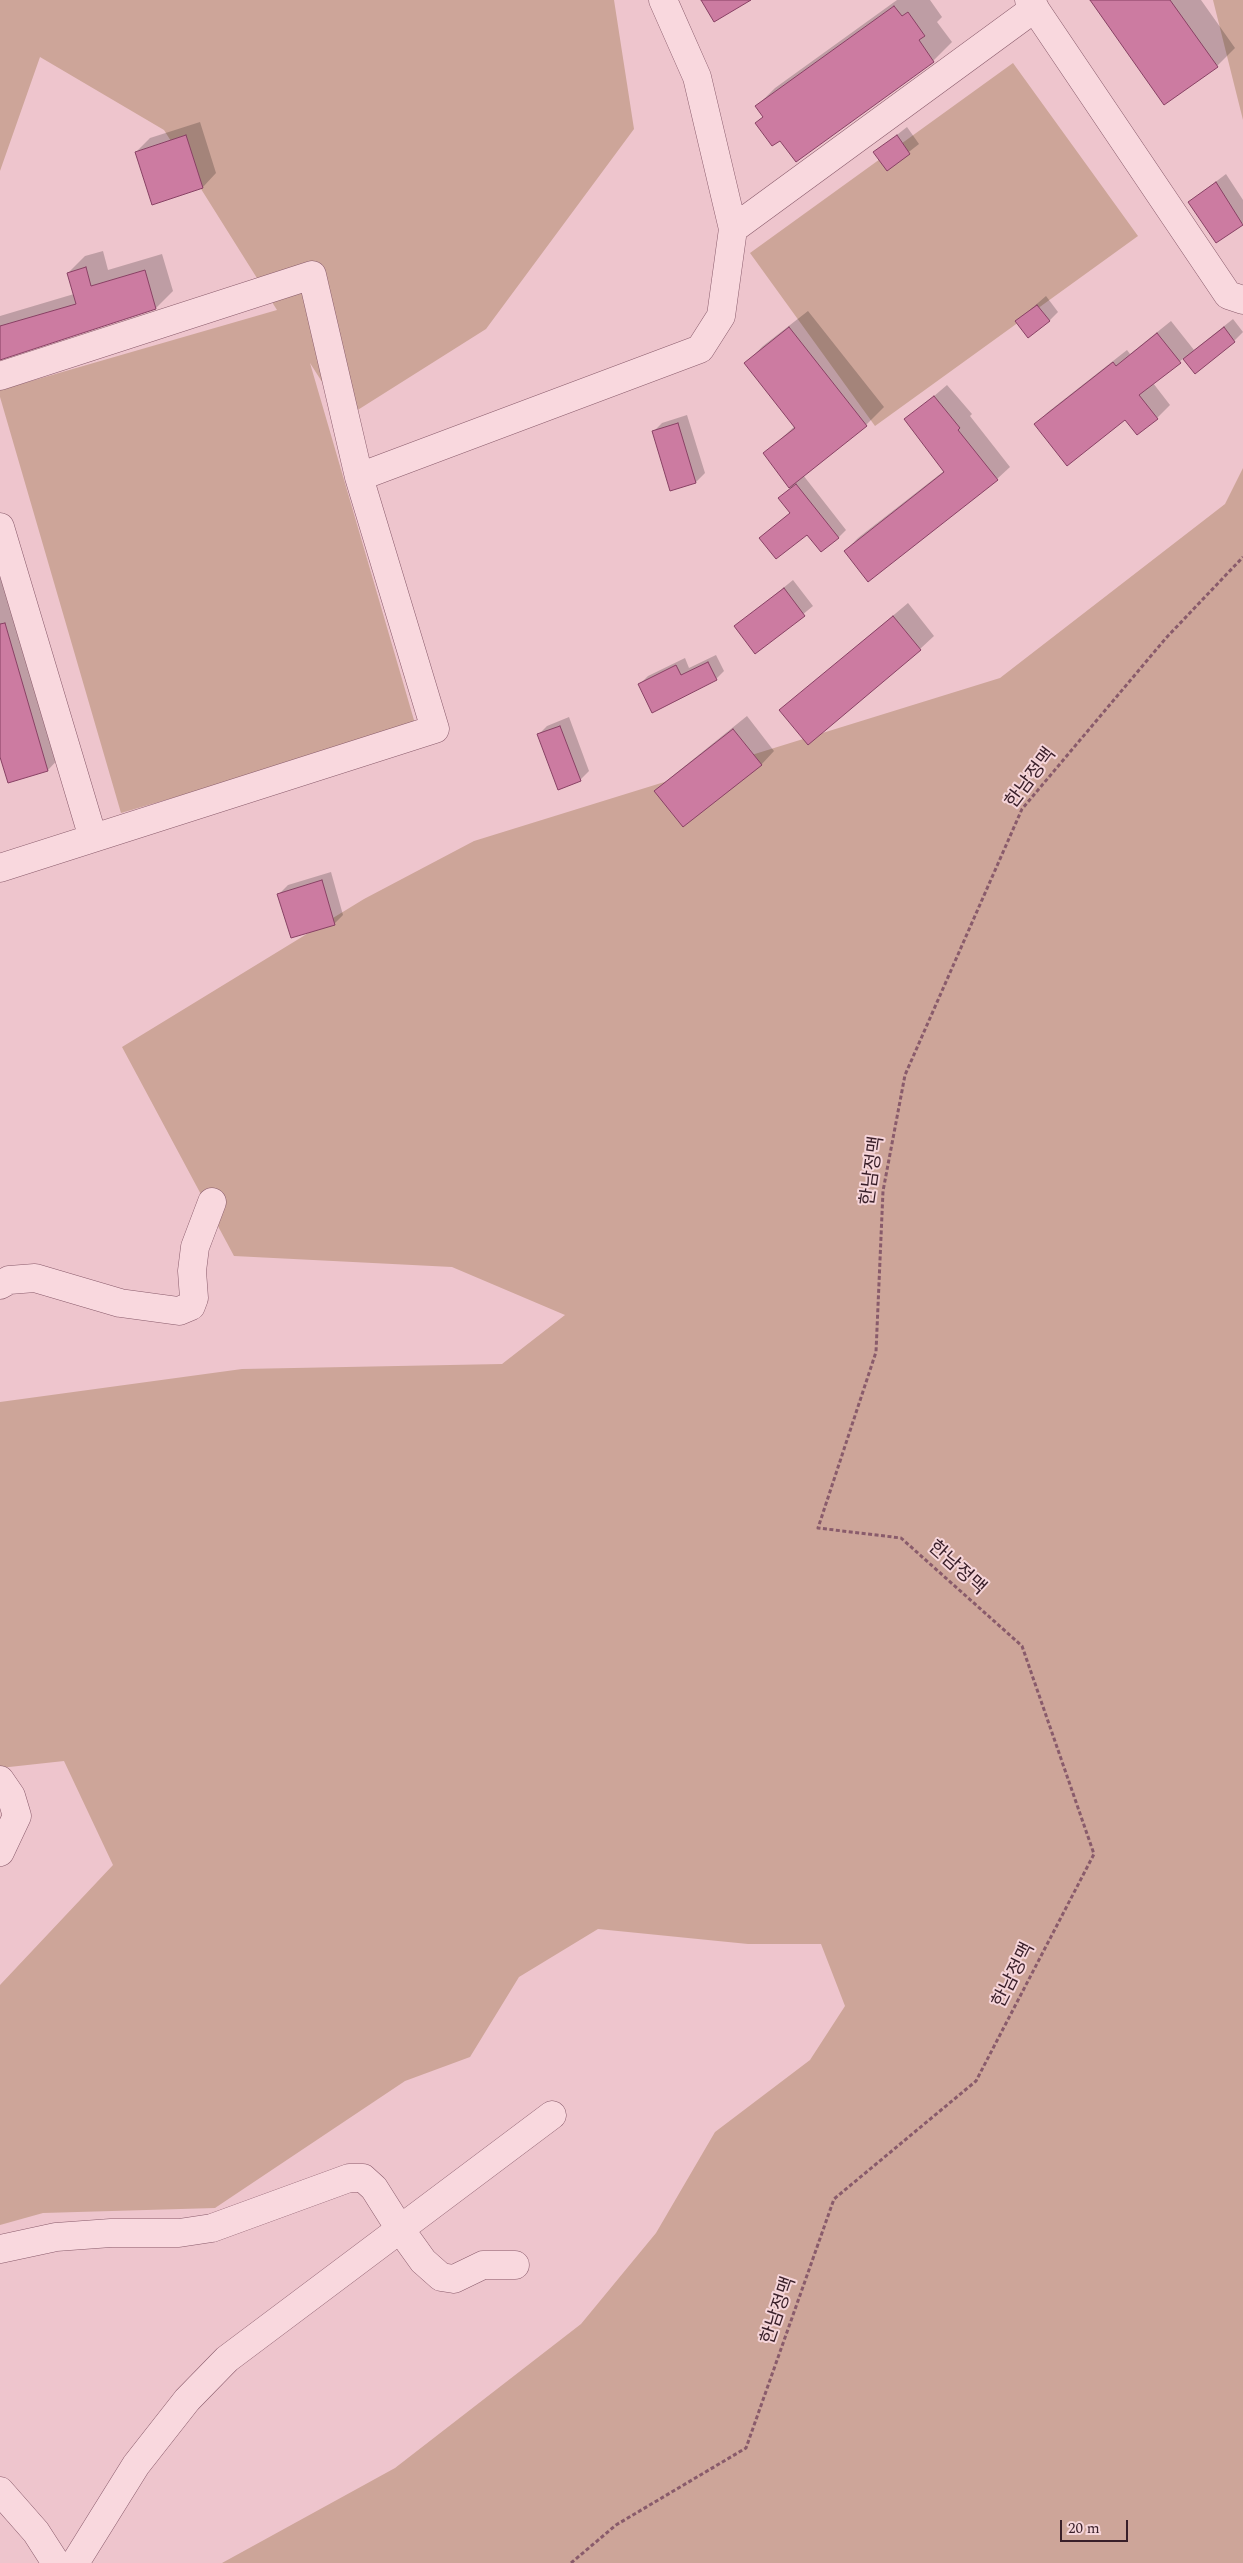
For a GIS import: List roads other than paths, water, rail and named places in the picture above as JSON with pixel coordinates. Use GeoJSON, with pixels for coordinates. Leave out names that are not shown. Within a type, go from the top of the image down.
{"type":"FeatureCollection","features":[{"type":"Feature","properties":{"kind":"street"},"geometry":{"type":"LineString","coordinates":[[359,477],[700,349],[721,316],[733,229],[697,77],[662,0]]}},
{"type":"Feature","properties":{"kind":"street"},"geometry":{"type":"LineString","coordinates":[[733,229],[1032,4],[1228,295],[1243,300]]}},
{"type":"Feature","properties":{"kind":"street"},"geometry":{"type":"LineString","coordinates":[[0,376],[312,276],[359,477],[435,729],[0,868]]}},
{"type":"Feature","properties":{"kind":"street"},"geometry":{"type":"LineString","coordinates":[[0,527],[93,838]]}},
{"type":"Feature","properties":{"kind":"street"},"geometry":{"type":"LineString","coordinates":[[0,1285],[9,1280],[35,1278],[120,1303],[179,1311],[192,1306],[194,1298],[192,1271],[195,1247],[212,1202]]}},
{"type":"Feature","properties":{"kind":"street"},"geometry":{"type":"LineString","coordinates":[[0,1780],[11,1796],[17,1816],[0,1852]]}},
{"type":"Feature","properties":{"kind":"street"},"geometry":{"type":"LineString","coordinates":[[75,2563],[136,2466],[187,2400],[227,2359],[552,2115]]}},
{"type":"Feature","properties":{"kind":"street"},"geometry":{"type":"LineString","coordinates":[[0,2249],[56,2237],[111,2233],[179,2233],[212,2228],[349,2178],[363,2178],[374,2188],[400,2229],[424,2261],[441,2277],[454,2279],[483,2265],[515,2266]]}},
{"type":"Feature","properties":{"kind":"street"},"geometry":{"type":"LineString","coordinates":[[0,2491],[36,2532],[56,2563]]}}]}
